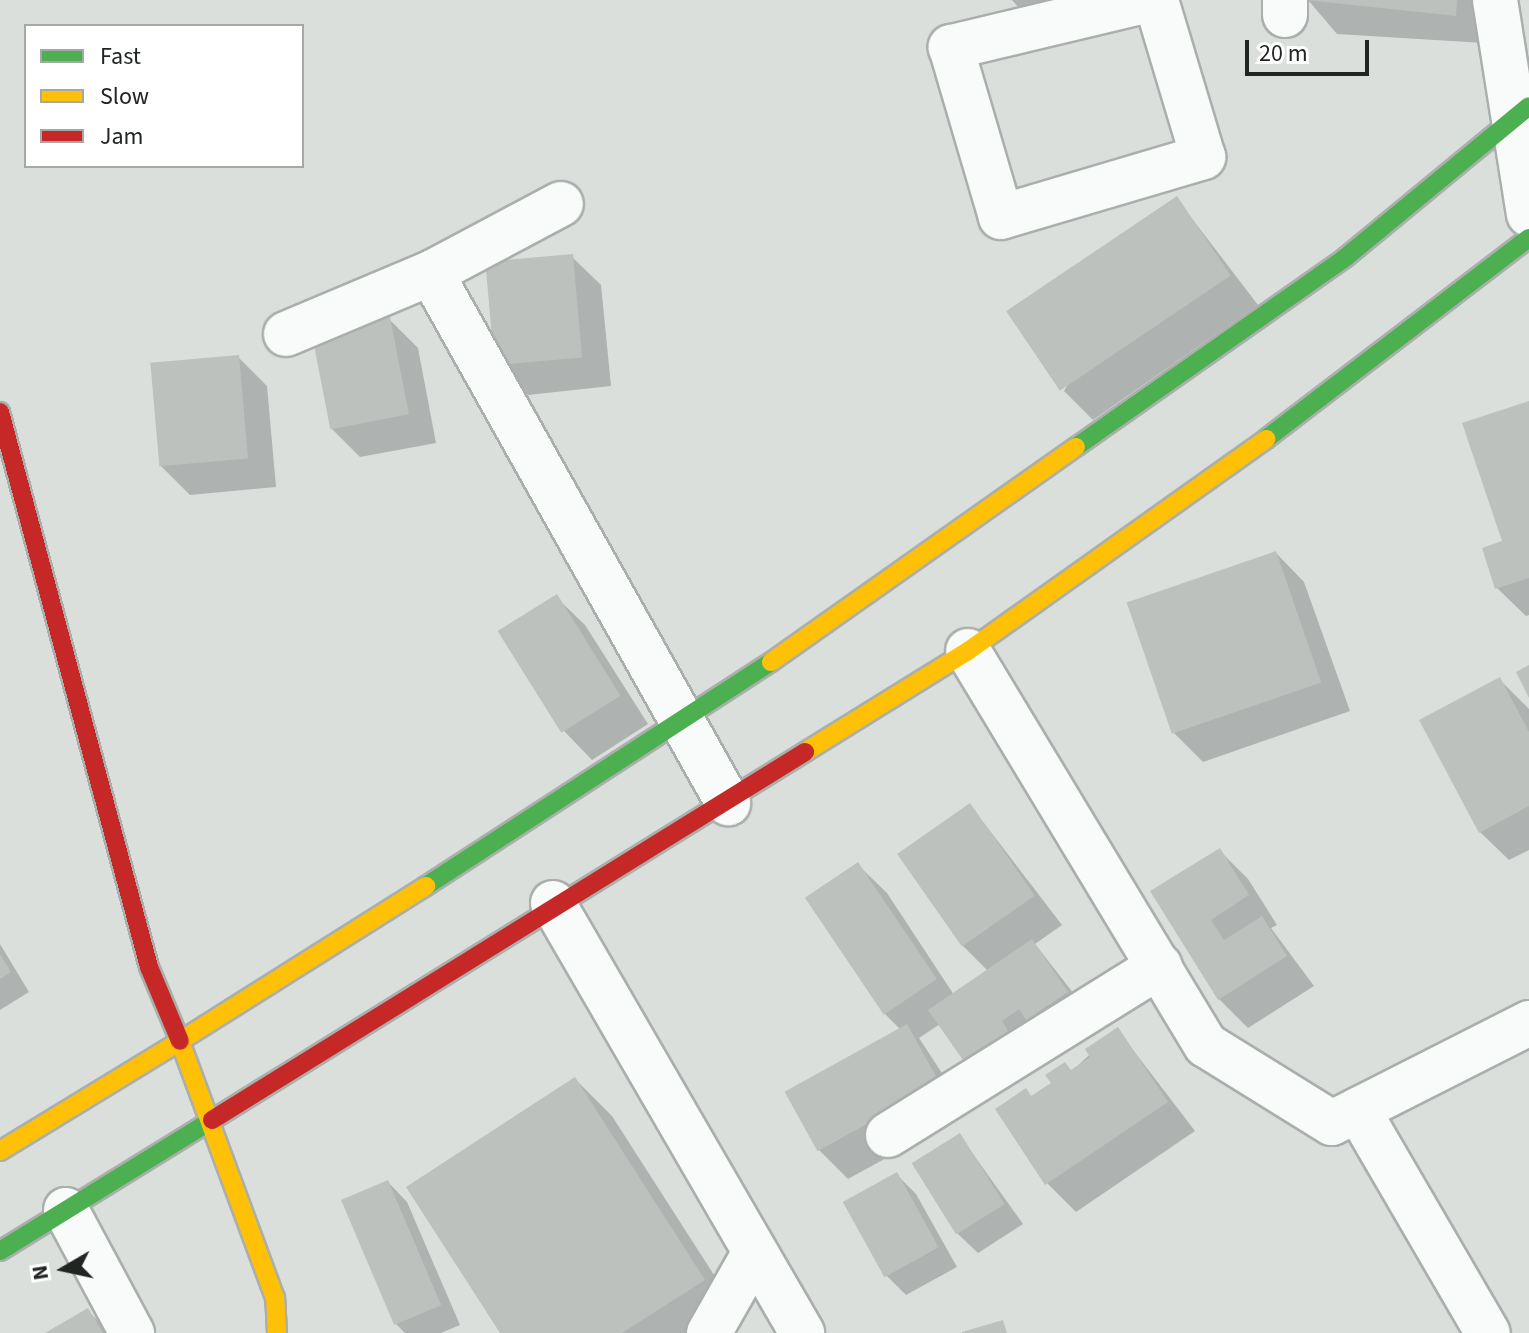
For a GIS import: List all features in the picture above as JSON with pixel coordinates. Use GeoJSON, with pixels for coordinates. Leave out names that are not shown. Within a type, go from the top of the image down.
{"type":"FeatureCollection","features":[{"type":"Feature","properties":{"kind":"main road"},"geometry":{"type":"LineString","coordinates":[[0,1151],[683,724],[1346,257],[1521,113]]}},
{"type":"Feature","properties":{"kind":"main road"},"geometry":{"type":"LineString","coordinates":[[0,1251],[553,903],[729,802],[968,651],[1378,359],[1529,238]]}},
{"type":"Feature","properties":{"kind":"main road"},"geometry":{"type":"LineString","coordinates":[[0,412],[149,967],[212,1120],[275,1298],[277,1333]]}},
{"type":"Feature","properties":{"kind":"main road"},"geometry":{"type":"LineString","coordinates":[[275,1298],[296,1321]]}},
{"type":"Feature","properties":{"kind":"street"},"geometry":{"type":"LineString","coordinates":[[1495,0],[1521,113],[1529,214]]}},
{"type":"Feature","properties":{"kind":"street"},"geometry":{"type":"LineString","coordinates":[[1139,1],[1203,157],[1001,217],[951,47],[1139,1]]}},
{"type":"Feature","properties":{"kind":"street"},"geometry":{"type":"LineString","coordinates":[[286,334],[431,273],[561,204]]}},
{"type":"Feature","properties":{"kind":"street"},"geometry":{"type":"LineString","coordinates":[[431,273],[729,802]]}},
{"type":"Feature","properties":{"kind":"street"},"geometry":{"type":"LineString","coordinates":[[968,651],[1206,1045],[1332,1123],[1529,1023]]}},
{"type":"Feature","properties":{"kind":"street"},"geometry":{"type":"LineString","coordinates":[[553,903],[802,1333]]}},
{"type":"Feature","properties":{"kind":"street"},"geometry":{"type":"LineString","coordinates":[[888,1135],[1160,966]]}},
{"type":"Feature","properties":{"kind":"street"},"geometry":{"type":"LineString","coordinates":[[1358,1110],[1488,1333]]}},
{"type":"Feature","properties":{"kind":"street"},"geometry":{"type":"LineString","coordinates":[[66,1210],[132,1333]]}},
{"type":"Feature","properties":{"kind":"street"},"geometry":{"type":"LineString","coordinates":[[709,1333],[755,1252]]}},
{"type":"Feature","properties":{"kind":"building"},"geometry":{"type":"Polygon","coordinates":[[[1306,0],[1457,0],[1456,16],[1306,0]]]}},
{"type":"Feature","properties":{"kind":"building"},"geometry":{"type":"Polygon","coordinates":[[[1177,196],[1231,276],[1060,391],[1006,311],[1177,196]]]}},
{"type":"Feature","properties":{"kind":"building"},"geometry":{"type":"Polygon","coordinates":[[[573,254],[582,358],[494,365],[485,262],[573,254]]]}},
{"type":"Feature","properties":{"kind":"building"},"geometry":{"type":"Polygon","coordinates":[[[390,317],[409,414],[330,429],[311,332],[390,317]]]}},
{"type":"Feature","properties":{"kind":"building"},"geometry":{"type":"Polygon","coordinates":[[[239,355],[248,459],[159,466],[150,363],[239,355]]]}},
{"type":"Feature","properties":{"kind":"building"},"geometry":{"type":"Polygon","coordinates":[[[1529,401],[1529,578],[1495,589],[1482,548],[1502,541],[1462,423],[1529,401]]]}},
{"type":"Feature","properties":{"kind":"building"},"geometry":{"type":"Polygon","coordinates":[[[1276,551],[1321,682],[1172,734],[1127,602],[1276,551]]]}},
{"type":"Feature","properties":{"kind":"building"},"geometry":{"type":"Polygon","coordinates":[[[557,594],[621,696],[561,733],[498,631],[557,594]]]}},
{"type":"Feature","properties":{"kind":"building"},"geometry":{"type":"Polygon","coordinates":[[[1529,665],[1529,698],[1516,672],[1529,665]]]}},
{"type":"Feature","properties":{"kind":"building"},"geometry":{"type":"Polygon","coordinates":[[[1500,677],[1529,732],[1529,806],[1479,833],[1419,720],[1500,677]]]}},
{"type":"Feature","properties":{"kind":"building"},"geometry":{"type":"Polygon","coordinates":[[[970,803],[1035,896],[962,947],[897,854],[970,803]]]}},
{"type":"Feature","properties":{"kind":"building"},"geometry":{"type":"Polygon","coordinates":[[[1220,848],[1249,895],[1211,920],[1224,940],[1262,916],[1287,956],[1218,1000],[1150,891],[1220,848]]]}},
{"type":"Feature","properties":{"kind":"building"},"geometry":{"type":"Polygon","coordinates":[[[858,862],[937,979],[884,1015],[805,898],[858,862]]]}},
{"type":"Feature","properties":{"kind":"building"},"geometry":{"type":"Polygon","coordinates":[[[1032,939],[1068,992],[1026,1020],[1019,1009],[1002,1021],[1009,1032],[965,1063],[928,1010],[1032,939]]]}},
{"type":"Feature","properties":{"kind":"building"},"geometry":{"type":"Polygon","coordinates":[[[0,954],[11,972],[0,979],[0,954]]]}},
{"type":"Feature","properties":{"kind":"building"},"geometry":{"type":"Polygon","coordinates":[[[907,1024],[940,1083],[818,1151],[785,1092],[907,1024]]]}},
{"type":"Feature","properties":{"kind":"building"},"geometry":{"type":"Polygon","coordinates":[[[1118,1027],[1168,1102],[1045,1185],[995,1109],[1026,1088],[1031,1096],[1051,1083],[1045,1075],[1065,1062],[1071,1070],[1090,1057],[1085,1049],[1118,1027]]]}},
{"type":"Feature","properties":{"kind":"building"},"geometry":{"type":"Polygon","coordinates":[[[575,1077],[705,1280],[622,1333],[500,1333],[406,1187],[575,1077]]]}},
{"type":"Feature","properties":{"kind":"building"},"geometry":{"type":"Polygon","coordinates":[[[960,1133],[1005,1204],[956,1234],[912,1163],[960,1133]]]}},
{"type":"Feature","properties":{"kind":"building"},"geometry":{"type":"Polygon","coordinates":[[[897,1172],[939,1247],[884,1277],[843,1202],[897,1172]]]}},
{"type":"Feature","properties":{"kind":"building"},"geometry":{"type":"Polygon","coordinates":[[[388,1180],[441,1305],[394,1325],[341,1200],[388,1180]]]}},
{"type":"Feature","properties":{"kind":"building"},"geometry":{"type":"Polygon","coordinates":[[[88,1308],[103,1333],[45,1333],[88,1308]]]}},
{"type":"Feature","properties":{"kind":"building"},"geometry":{"type":"Polygon","coordinates":[[[1003,1320],[1007,1333],[962,1333],[962,1332],[1003,1320]]]}},
{"type":"Feature","properties":{"kind":"traffic: fast"},"geometry":{"type":"LineString","coordinates":[[1076,447],[1346,257],[1529,106]]}},
{"type":"Feature","properties":{"kind":"traffic: fast"},"geometry":{"type":"LineString","coordinates":[[1266,439],[1529,238]]}},
{"type":"Feature","properties":{"kind":"traffic: fast"},"geometry":{"type":"LineString","coordinates":[[426,886],[771,662]]}},
{"type":"Feature","properties":{"kind":"traffic: fast"},"geometry":{"type":"LineString","coordinates":[[0,1251],[212,1120]]}},
{"type":"Feature","properties":{"kind":"traffic: slow"},"geometry":{"type":"LineString","coordinates":[[805,752],[968,651],[1266,439]]}},
{"type":"Feature","properties":{"kind":"traffic: slow"},"geometry":{"type":"LineString","coordinates":[[771,662],[1076,447]]}},
{"type":"Feature","properties":{"kind":"traffic: slow"},"geometry":{"type":"LineString","coordinates":[[277,1333],[275,1298],[180,1041],[426,886]]}},
{"type":"Feature","properties":{"kind":"traffic: slow"},"geometry":{"type":"LineString","coordinates":[[0,1151],[180,1041]]}},
{"type":"Feature","properties":{"kind":"traffic: jam"},"geometry":{"type":"LineString","coordinates":[[0,412],[149,967],[180,1041]]}},
{"type":"Feature","properties":{"kind":"traffic: jam"},"geometry":{"type":"LineString","coordinates":[[212,1120],[805,752]]}}]}
